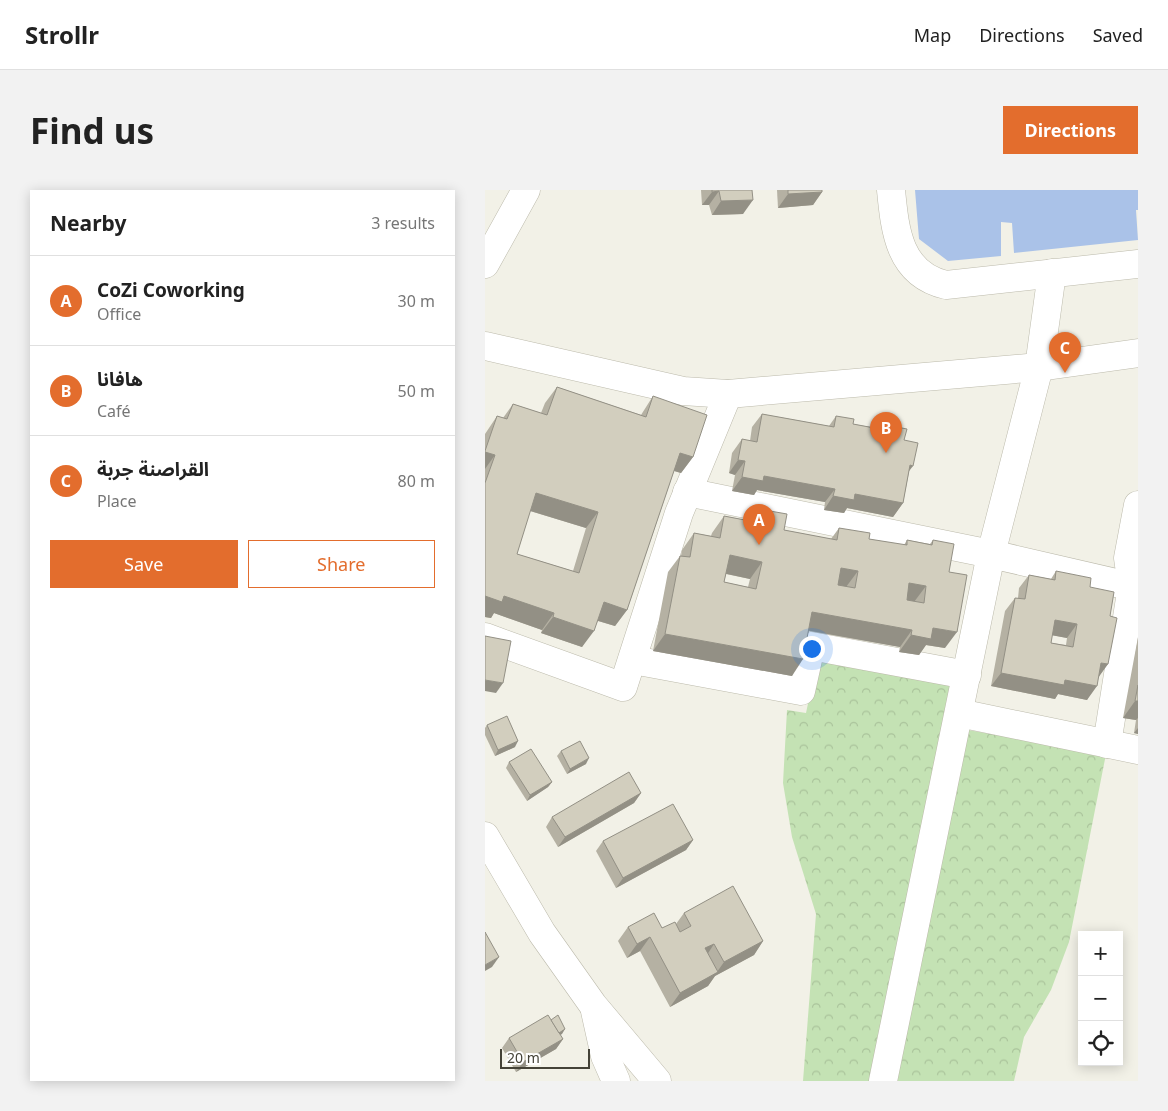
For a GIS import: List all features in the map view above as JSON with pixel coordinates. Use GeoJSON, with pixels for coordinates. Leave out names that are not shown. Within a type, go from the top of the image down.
{"type":"FeatureCollection","features":[{"type":"Feature","properties":{"kind":"street"},"geometry":{"type":"LineString","coordinates":[[485,264],[527,190]]}},
{"type":"Feature","properties":{"kind":"street"},"geometry":{"type":"LineString","coordinates":[[891,190],[893,219],[899,244],[919,273],[931,281],[947,285],[1138,264]]}},
{"type":"Feature","properties":{"kind":"street"},"geometry":{"type":"LineString","coordinates":[[883,1081],[991,554],[1039,367],[1052,273]]}},
{"type":"Feature","properties":{"kind":"street"},"geometry":{"type":"LineString","coordinates":[[485,346],[683,391],[728,394],[1039,367],[1138,353]]}},
{"type":"Feature","properties":{"kind":"street"},"geometry":{"type":"LineString","coordinates":[[485,637],[623,686],[687,492],[728,394]]}},
{"type":"Feature","properties":{"kind":"street"},"geometry":{"type":"LineString","coordinates":[[687,492],[991,554],[1135,587]]}},
{"type":"Feature","properties":{"kind":"street"},"geometry":{"type":"LineString","coordinates":[[1107,744],[1135,587],[1128,558],[1138,505]]}},
{"type":"Feature","properties":{"kind":"street"},"geometry":{"type":"LineString","coordinates":[[633,660],[801,690],[811,646],[967,675]]}},
{"type":"Feature","properties":{"kind":"street"},"geometry":{"type":"LineString","coordinates":[[959,713],[1138,750]]}},
{"type":"Feature","properties":{"kind":"street"},"geometry":{"type":"LineString","coordinates":[[485,836],[542,933],[593,1005],[657,1081]]}},
{"type":"Feature","properties":{"kind":"street"},"geometry":{"type":"LineString","coordinates":[[593,1005],[605,1056],[616,1081]]}},
{"type":"Feature","properties":{"kind":"green space"},"geometry":{"type":"Polygon","coordinates":[[[818,656],[959,684],[951,727],[1106,754],[1069,942],[1051,990],[1024,1037],[1014,1081],[803,1081],[816,914],[792,837],[783,783],[787,710],[806,713],[818,656]]]}},
{"type":"Feature","properties":{"kind":"water"},"geometry":{"type":"Polygon","coordinates":[[[915,190],[1138,190],[1138,210],[1136,210],[1138,240],[1014,253],[1012,223],[1001,222],[1001,256],[948,261],[919,239],[915,190]]]}},
{"type":"Feature","properties":{"kind":"building"},"geometry":{"type":"Polygon","coordinates":[[[712,190],[752,190],[753,200],[721,201],[719,191],[712,192],[712,190]]]}},
{"type":"Feature","properties":{"kind":"building"},"geometry":{"type":"Polygon","coordinates":[[[788,190],[822,190],[822,192],[788,194],[788,190]]]}},
{"type":"Feature","properties":{"kind":"building"},"geometry":{"type":"Polygon","coordinates":[[[557,387],[646,417],[653,396],[707,415],[693,457],[680,453],[627,610],[604,602],[594,631],[553,617],[554,613],[504,596],[502,602],[485,596],[485,483],[495,455],[485,451],[497,416],[507,419],[513,404],[547,415],[557,387]],[[536,493],[517,554],[579,573],[598,512],[536,493]]]}},
{"type":"Feature","properties":{"kind":"building"},"geometry":{"type":"Polygon","coordinates":[[[762,414],[834,427],[836,416],[854,419],[853,424],[885,430],[886,425],[907,429],[904,440],[918,443],[913,466],[910,465],[903,503],[855,494],[854,500],[833,496],[835,489],[764,476],[763,481],[742,477],[745,461],[738,460],[742,439],[757,442],[762,414]]]}},
{"type":"Feature","properties":{"kind":"building"},"geometry":{"type":"Polygon","coordinates":[[[753,508],[787,514],[784,530],[837,540],[839,528],[870,533],[869,539],[907,545],[907,540],[932,545],[933,540],[954,544],[949,572],[967,575],[957,632],[933,628],[931,639],[911,635],[912,630],[812,612],[803,659],[665,634],[680,556],[690,557],[694,533],[720,538],[724,516],[750,521],[753,508]],[[730,555],[724,582],[756,589],[762,562],[730,555]],[[841,568],[838,585],[855,588],[858,571],[841,568]],[[909,583],[907,600],[924,603],[926,586],[909,583]]]}},
{"type":"Feature","properties":{"kind":"building"},"geometry":{"type":"Polygon","coordinates":[[[1056,571],[1091,578],[1090,587],[1114,592],[1110,616],[1117,618],[1108,664],[1101,663],[1097,686],[1065,680],[1064,685],[1001,673],[1015,598],[1025,599],[1029,575],[1055,580],[1056,571]],[[1055,620],[1051,643],[1073,647],[1077,624],[1055,620]]]}},
{"type":"Feature","properties":{"kind":"building"},"geometry":{"type":"Polygon","coordinates":[[[485,636],[511,641],[503,683],[485,680],[485,636]]]}},
{"type":"Feature","properties":{"kind":"building"},"geometry":{"type":"Polygon","coordinates":[[[1138,685],[1138,701],[1135,701],[1138,685]]]}},
{"type":"Feature","properties":{"kind":"building"},"geometry":{"type":"Polygon","coordinates":[[[507,716],[518,741],[498,750],[487,725],[507,716]]]}},
{"type":"Feature","properties":{"kind":"building"},"geometry":{"type":"Polygon","coordinates":[[[580,741],[589,758],[570,769],[561,751],[580,741]]]}},
{"type":"Feature","properties":{"kind":"building"},"geometry":{"type":"Polygon","coordinates":[[[531,749],[552,782],[530,795],[509,762],[531,749]]]}},
{"type":"Feature","properties":{"kind":"building"},"geometry":{"type":"Polygon","coordinates":[[[629,772],[641,793],[565,837],[552,817],[629,772]]]}},
{"type":"Feature","properties":{"kind":"building"},"geometry":{"type":"Polygon","coordinates":[[[673,804],[693,840],[623,878],[603,841],[673,804]]]}},
{"type":"Feature","properties":{"kind":"building"},"geometry":{"type":"Polygon","coordinates":[[[733,886],[763,941],[724,962],[714,944],[705,948],[718,972],[680,993],[650,937],[637,944],[628,927],[654,913],[662,928],[675,922],[680,932],[691,926],[684,913],[733,886]]]}},
{"type":"Feature","properties":{"kind":"building"},"geometry":{"type":"Polygon","coordinates":[[[485,932],[499,957],[485,965],[485,932]]]}},
{"type":"Feature","properties":{"kind":"building"},"geometry":{"type":"Polygon","coordinates":[[[548,1015],[563,1039],[523,1062],[509,1038],[548,1015]]]}},
{"type":"Feature","properties":{"kind":"building"},"geometry":{"type":"Polygon","coordinates":[[[558,1015],[565,1029],[559,1033],[551,1020],[558,1015]]]}},
{"type":"Feature","properties":{"kind":"place","name":"القراصنة جربة"},"geometry":{"type":"Point","coordinates":[1065,373]}},
{"type":"Feature","properties":{"kind":"place","name":"هافانا"},"geometry":{"type":"Point","coordinates":[886,453]}},
{"type":"Feature","properties":{"kind":"place","name":"CoZi Coworking"},"geometry":{"type":"Point","coordinates":[759,545]}}]}
